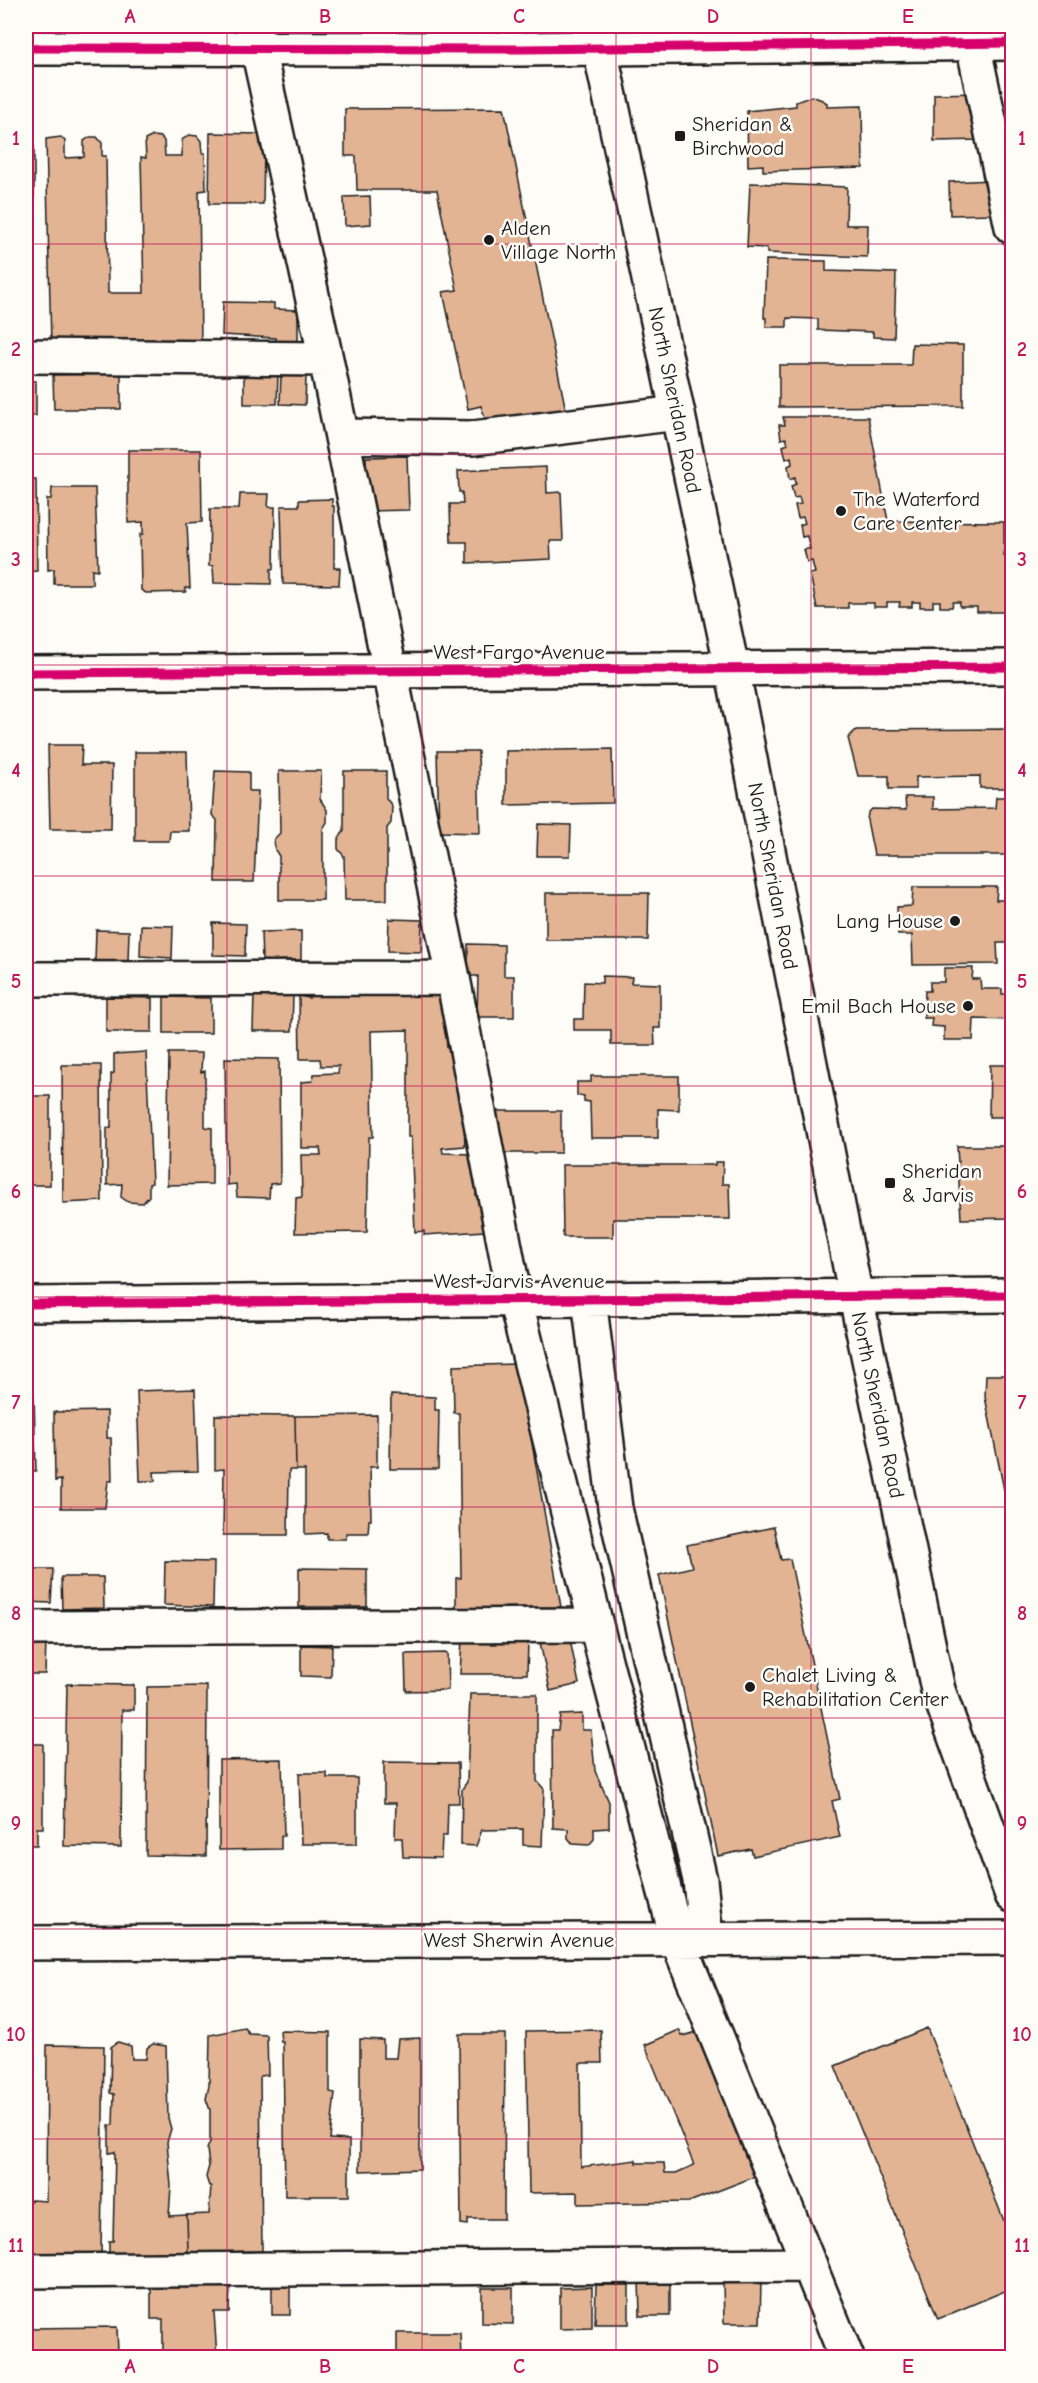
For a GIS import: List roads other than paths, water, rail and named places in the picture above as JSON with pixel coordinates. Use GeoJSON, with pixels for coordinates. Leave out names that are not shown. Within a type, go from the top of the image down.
{"type":"FeatureCollection","features":[{"type":"Feature","properties":{"kind":"street"},"geometry":{"type":"LineString","coordinates":[[255,37],[342,436],[453,978],[515,1299],[596,1624],[692,1939],[810,2265],[847,2358]]}},
{"type":"Feature","properties":{"kind":"street"},"geometry":{"type":"LineString","coordinates":[[26,48],[255,37],[951,38],[1012,43]]}},
{"type":"Feature","properties":{"kind":"street","name":"North Sheridan Road"},"geometry":{"type":"LineString","coordinates":[[597,37],[732,668],[856,1297],[938,1690],[1012,1895]]}},
{"type":"Feature","properties":{"kind":"street"},"geometry":{"type":"LineString","coordinates":[[951,38],[1012,227]]}},
{"type":"Feature","properties":{"kind":"street"},"geometry":{"type":"LineString","coordinates":[[26,356],[326,359]]}},
{"type":"Feature","properties":{"kind":"street"},"geometry":{"type":"LineString","coordinates":[[342,436],[473,438],[678,413]]}},
{"type":"Feature","properties":{"kind":"street","name":"West Fargo Avenue"},"geometry":{"type":"LineString","coordinates":[[26,673],[1012,667]]}},
{"type":"Feature","properties":{"kind":"street"},"geometry":{"type":"LineString","coordinates":[[26,979],[453,978]]}},
{"type":"Feature","properties":{"kind":"street","name":"West Jarvis Avenue"},"geometry":{"type":"LineString","coordinates":[[26,1304],[1012,1295]]}},
{"type":"Feature","properties":{"kind":"street"},"geometry":{"type":"LineString","coordinates":[[589,1299],[615,1508],[700,1880],[692,1939]]}},
{"type":"Feature","properties":{"kind":"street"},"geometry":{"type":"LineString","coordinates":[[26,1628],[596,1624]]}},
{"type":"Feature","properties":{"kind":"street","name":"West Sherwin Avenue"},"geometry":{"type":"LineString","coordinates":[[26,1943],[1012,1938]]}},
{"type":"Feature","properties":{"kind":"street"},"geometry":{"type":"LineString","coordinates":[[26,2271],[810,2265]]}},
{"type":"Feature","properties":{"kind":"place","name":"Sheridan & Birchwood"},"geometry":{"type":"Point","coordinates":[680,136]}},
{"type":"Feature","properties":{"kind":"place","name":"Alden Village North"},"geometry":{"type":"Point","coordinates":[489,240]}},
{"type":"Feature","properties":{"kind":"place","name":"The Waterford Care Center"},"geometry":{"type":"Point","coordinates":[841,511]}},
{"type":"Feature","properties":{"kind":"place","name":"Lang House"},"geometry":{"type":"Point","coordinates":[955,921]}},
{"type":"Feature","properties":{"kind":"place","name":"Emil Bach House"},"geometry":{"type":"Point","coordinates":[968,1006]}},
{"type":"Feature","properties":{"kind":"place","name":"Sheridan & Jarvis"},"geometry":{"type":"Point","coordinates":[890,1183]}},
{"type":"Feature","properties":{"kind":"place","name":"Chalet Living & Rehabilitation Center"},"geometry":{"type":"Point","coordinates":[750,1687]}}]}
